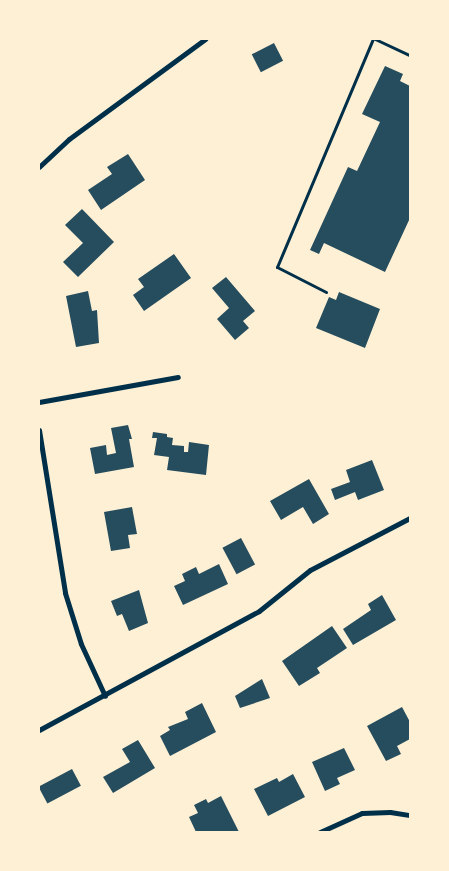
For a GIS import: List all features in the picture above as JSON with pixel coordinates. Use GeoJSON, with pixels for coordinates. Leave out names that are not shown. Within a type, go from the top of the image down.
{"type":"FeatureCollection","features":[{"type":"Feature","properties":{"kind":"street"},"geometry":{"type":"LineString","coordinates":[[39,167],[69,139],[205,39]]}},
{"type":"Feature","properties":{"kind":"street"},"geometry":{"type":"LineString","coordinates":[[39,402],[178,377]]}},
{"type":"Feature","properties":{"kind":"street"},"geometry":{"type":"LineString","coordinates":[[39,430],[65,593],[80,644],[105,696]]}},
{"type":"Feature","properties":{"kind":"street"},"geometry":{"type":"LineString","coordinates":[[39,730],[259,611],[310,570],[339,552],[410,518]]}},
{"type":"Feature","properties":{"kind":"street"},"geometry":{"type":"LineString","coordinates":[[320,832],[362,814],[390,812],[410,815]]}},
{"type":"Feature","properties":{"kind":"lane"},"geometry":{"type":"LineString","coordinates":[[326,292],[277,267],[374,39],[410,55]]}},
{"type":"Feature","properties":{"kind":"building"},"geometry":{"type":"Polygon","coordinates":[[[274,43],[283,61],[261,72],[252,54],[274,43]]]}},
{"type":"Feature","properties":{"kind":"building"},"geometry":{"type":"Polygon","coordinates":[[[385,66],[403,74],[400,81],[410,86],[410,218],[385,272],[324,243],[319,254],[310,250],[348,167],[357,171],[380,122],[362,114],[385,66]]]}},
{"type":"Feature","properties":{"kind":"building"},"geometry":{"type":"Polygon","coordinates":[[[128,154],[145,180],[101,210],[88,190],[112,174],[107,167],[128,154]]]}},
{"type":"Feature","properties":{"kind":"building"},"geometry":{"type":"Polygon","coordinates":[[[82,209],[114,242],[78,277],[63,262],[83,243],[65,225],[82,209]]]}},
{"type":"Feature","properties":{"kind":"building"},"geometry":{"type":"Polygon","coordinates":[[[174,254],[191,278],[144,311],[133,295],[144,287],[138,279],[174,254]]]}},
{"type":"Feature","properties":{"kind":"building"},"geometry":{"type":"Polygon","coordinates":[[[226,277],[255,311],[243,321],[249,328],[235,340],[217,319],[229,308],[212,288],[226,277]]]}},
{"type":"Feature","properties":{"kind":"building"},"geometry":{"type":"Polygon","coordinates":[[[88,291],[92,311],[97,310],[99,343],[76,347],[66,296],[88,291]]]}},
{"type":"Feature","properties":{"kind":"building"},"geometry":{"type":"Polygon","coordinates":[[[339,292],[380,309],[365,348],[316,328],[329,297],[336,300],[339,292]]]}},
{"type":"Feature","properties":{"kind":"building"},"geometry":{"type":"Polygon","coordinates":[[[128,425],[132,439],[129,439],[134,467],[95,474],[90,448],[106,445],[107,455],[116,453],[111,428],[128,425]]]}},
{"type":"Feature","properties":{"kind":"building"},"geometry":{"type":"Polygon","coordinates":[[[153,432],[167,434],[167,437],[173,438],[172,445],[184,446],[184,452],[188,452],[189,442],[209,445],[206,475],[167,470],[169,457],[154,455],[157,438],[152,438],[153,432]]]}},
{"type":"Feature","properties":{"kind":"building"},"geometry":{"type":"Polygon","coordinates":[[[372,460],[384,490],[358,500],[355,492],[335,500],[331,489],[350,482],[346,470],[372,460]]]}},
{"type":"Feature","properties":{"kind":"building"},"geometry":{"type":"Polygon","coordinates":[[[309,479],[329,514],[313,524],[303,507],[281,520],[270,501],[309,479]]]}},
{"type":"Feature","properties":{"kind":"building"},"geometry":{"type":"Polygon","coordinates":[[[132,507],[137,534],[128,535],[130,548],[111,551],[104,512],[132,507]]]}},
{"type":"Feature","properties":{"kind":"building"},"geometry":{"type":"Polygon","coordinates":[[[241,538],[255,564],[237,574],[222,548],[241,538]]]}},
{"type":"Feature","properties":{"kind":"building"},"geometry":{"type":"Polygon","coordinates":[[[219,564],[228,584],[183,605],[174,586],[185,581],[182,574],[196,567],[199,574],[219,564]]]}},
{"type":"Feature","properties":{"kind":"building"},"geometry":{"type":"Polygon","coordinates":[[[139,590],[148,623],[129,631],[122,614],[117,616],[111,601],[139,590]]]}},
{"type":"Feature","properties":{"kind":"building"},"geometry":{"type":"Polygon","coordinates":[[[382,595],[396,620],[353,645],[343,629],[371,610],[368,604],[382,595]]]}},
{"type":"Feature","properties":{"kind":"building"},"geometry":{"type":"Polygon","coordinates":[[[332,626],[347,648],[317,668],[320,673],[299,686],[282,661],[332,626]]]}},
{"type":"Feature","properties":{"kind":"building"},"geometry":{"type":"Polygon","coordinates":[[[262,679],[270,698],[240,708],[235,696],[262,679]]]}},
{"type":"Feature","properties":{"kind":"building"},"geometry":{"type":"Polygon","coordinates":[[[202,703],[216,732],[170,756],[160,736],[170,730],[168,727],[188,719],[185,712],[202,703]]]}},
{"type":"Feature","properties":{"kind":"building"},"geometry":{"type":"Polygon","coordinates":[[[402,707],[410,722],[410,739],[397,746],[401,754],[386,761],[367,726],[402,707]]]}},
{"type":"Feature","properties":{"kind":"building"},"geometry":{"type":"Polygon","coordinates":[[[138,740],[155,768],[113,793],[103,777],[130,762],[122,749],[138,740]]]}},
{"type":"Feature","properties":{"kind":"building"},"geometry":{"type":"Polygon","coordinates":[[[344,748],[355,770],[337,778],[340,784],[325,791],[312,762],[344,748]]]}},
{"type":"Feature","properties":{"kind":"building"},"geometry":{"type":"Polygon","coordinates":[[[72,769],[81,786],[47,804],[39,787],[72,769]]]}},
{"type":"Feature","properties":{"kind":"building"},"geometry":{"type":"Polygon","coordinates":[[[293,774],[305,797],[268,816],[254,789],[277,778],[279,782],[293,774]]]}},
{"type":"Feature","properties":{"kind":"building"},"geometry":{"type":"Polygon","coordinates":[[[221,796],[239,832],[196,832],[189,817],[198,813],[194,805],[206,799],[208,803],[221,796]]]}}]}
